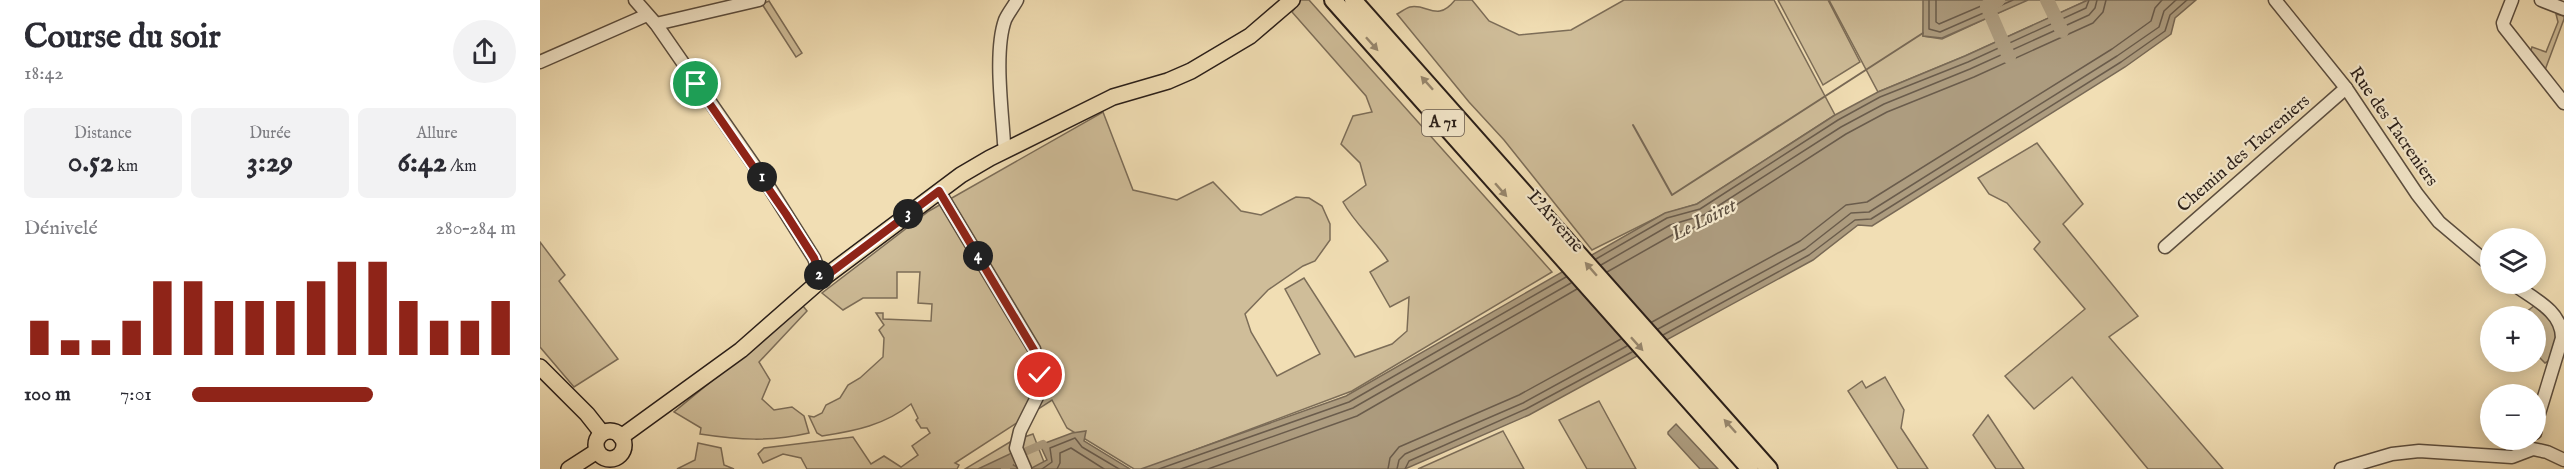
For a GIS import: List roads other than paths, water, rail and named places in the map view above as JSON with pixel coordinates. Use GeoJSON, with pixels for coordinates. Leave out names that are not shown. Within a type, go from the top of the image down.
{"type":"FeatureCollection","features":[{"type":"Feature","properties":{"kind":"highway","name":"L'Arverne"},"geometry":{"type":"LineString","coordinates":[[1333,0],[1557,243],[1672,373],[1750,469]]}},
{"type":"Feature","properties":{"kind":"highway","name":"L'Arverne"},"geometry":{"type":"LineString","coordinates":[[1353,0],[1557,243]]}},
{"type":"Feature","properties":{"kind":"highway","name":"L'Arverne"},"geometry":{"type":"LineString","coordinates":[[1672,373],[1769,469]]}},
{"type":"Feature","properties":{"kind":"main road"},"geometry":{"type":"LineString","coordinates":[[621,437],[741,350],[822,279],[974,167],[1113,97],[1168,81],[1191,71],[1250,36],[1289,2]]}},
{"type":"Feature","properties":{"kind":"main road"},"geometry":{"type":"LineString","coordinates":[[540,367],[587,414],[602,434]]}},
{"type":"Feature","properties":{"kind":"main road"},"geometry":{"type":"LineString","coordinates":[[614,432],[621,437],[623,448],[615,458],[607,459],[597,451],[596,444],[602,434],[614,432]]}},
{"type":"Feature","properties":{"kind":"main road"},"geometry":{"type":"LineString","coordinates":[[569,469],[597,451]]}},
{"type":"Feature","properties":{"kind":"street"},"geometry":{"type":"LineString","coordinates":[[635,0],[769,187],[814,258],[822,279]]}},
{"type":"Feature","properties":{"kind":"street"},"geometry":{"type":"LineString","coordinates":[[540,62],[651,20],[759,0]]}},
{"type":"Feature","properties":{"kind":"street"},"geometry":{"type":"LineString","coordinates":[[1007,149],[1004,143],[1001,47],[1005,20],[1017,0]]}},
{"type":"Feature","properties":{"kind":"street","name":"Rue des Tacreniers"},"geometry":{"type":"LineString","coordinates":[[2275,0],[2346,88],[2416,194],[2439,222],[2480,257]]}},
{"type":"Feature","properties":{"kind":"street"},"geometry":{"type":"LineString","coordinates":[[2512,0],[2503,23],[2504,27],[2564,104]]}},
{"type":"Feature","properties":{"kind":"street"},"geometry":{"type":"LineString","coordinates":[[2541,0],[2564,9]]}},
{"type":"Feature","properties":{"kind":"street","name":"Chemin des Tacreniers"},"geometry":{"type":"LineString","coordinates":[[2165,248],[2346,88]]}},
{"type":"Feature","properties":{"kind":"street"},"geometry":{"type":"LineString","coordinates":[[939,191],[1034,350],[1039,364],[1039,393],[1020,432],[1017,450],[1025,469]]}},
{"type":"Feature","properties":{"kind":"street"},"geometry":{"type":"LineString","coordinates":[[2527,294],[2553,313],[2562,326],[2562,338],[2546,390]]}},
{"type":"Feature","properties":{"kind":"street"},"geometry":{"type":"LineString","coordinates":[[2341,469],[2392,454],[2419,450],[2512,457],[2523,450]]}},
{"type":"Feature","properties":{"kind":"street"},"geometry":{"type":"LineString","coordinates":[[2544,450],[2564,460]]}},
{"type":"Feature","properties":{"kind":"water"},"geometry":{"type":"Polygon","coordinates":[[[1923,0],[2028,0],[1942,38],[1923,36],[1923,0]]]}},
{"type":"Feature","properties":{"kind":"water","name":"Le Loiret"},"geometry":{"type":"Polygon","coordinates":[[[2088,0],[2196,0],[2175,18],[2171,34],[2125,67],[1872,226],[1858,225],[1813,260],[1529,415],[1405,469],[1141,469],[1346,396],[1665,213],[1697,204],[1835,115],[1878,92],[1965,56],[2088,0]]]}},
{"type":"Feature","properties":{"kind":"water"},"geometry":{"type":"Polygon","coordinates":[[[1676,424],[1718,469],[1700,469],[1668,434],[1676,424]]]}},
{"type":"Feature","properties":{"kind":"water"},"geometry":{"type":"Polygon","coordinates":[[[1086,431],[1084,441],[1130,469],[1030,469],[1047,460],[1040,445],[1072,433],[1086,431]]]}},
{"type":"Feature","properties":{"kind":"water"},"geometry":{"type":"Polygon","coordinates":[[[1014,452],[1017,459],[1012,464],[1020,469],[978,469],[1014,452]]]}},
{"type":"Feature","properties":{"kind":"waterway"},"geometry":{"type":"LineString","coordinates":[[1998,0],[1987,6],[2009,57]]}},
{"type":"Feature","properties":{"kind":"waterway"},"geometry":{"type":"LineString","coordinates":[[2047,0],[2062,31]]}},
{"type":"Feature","properties":{"kind":"waterway"},"geometry":{"type":"LineString","coordinates":[[1633,125],[1672,195],[1923,33]]}},
{"type":"Feature","properties":{"kind":"waterway"},"geometry":{"type":"LineString","coordinates":[[1005,469],[1013,457],[1043,444]]}}]}
